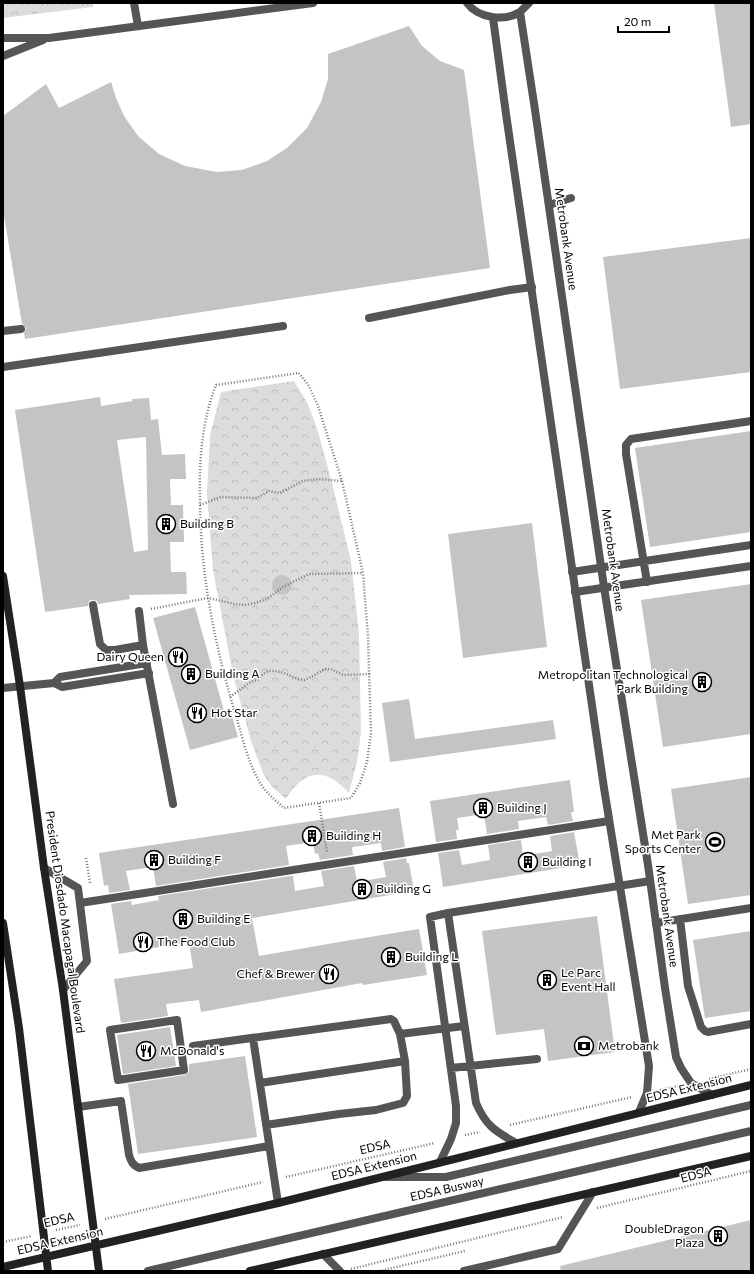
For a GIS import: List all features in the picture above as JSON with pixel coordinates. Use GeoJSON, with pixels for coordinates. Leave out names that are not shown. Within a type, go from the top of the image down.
{"type":"FeatureCollection","features":[{"type":"Feature","properties":{"kind":"main road","name":"President Diosdado Macapagal Boulevard"},"geometry":{"type":"LineString","coordinates":[[3,576],[20,686],[44,868],[63,990],[99,1271]]}},
{"type":"Feature","properties":{"kind":"main road"},"geometry":{"type":"LineString","coordinates":[[3,923],[19,1028],[48,1271]]}},
{"type":"Feature","properties":{"kind":"main road","name":"EDSA Extension"},"geometry":{"type":"LineString","coordinates":[[3,1267],[278,1203],[751,1085]]}},
{"type":"Feature","properties":{"kind":"main road"},"geometry":{"type":"LineString","coordinates":[[250,1271],[751,1156]]}},
{"type":"Feature","properties":{"kind":"street"},"geometry":{"type":"LineString","coordinates":[[134,3],[138,26]]}},
{"type":"Feature","properties":{"kind":"street"},"geometry":{"type":"LineString","coordinates":[[3,38],[49,38],[313,3]]}},
{"type":"Feature","properties":{"kind":"street"},"geometry":{"type":"LineString","coordinates":[[467,3],[470,7],[481,14],[494,18],[512,16],[520,12],[529,3]]}},
{"type":"Feature","properties":{"kind":"street","name":"Metrobank Avenue"},"geometry":{"type":"LineString","coordinates":[[520,12],[601,567],[676,1057],[691,1083],[712,1095]]}},
{"type":"Feature","properties":{"kind":"street"},"geometry":{"type":"LineString","coordinates":[[494,18],[506,114],[572,572],[609,821],[649,1066],[647,1093],[639,1112]]}},
{"type":"Feature","properties":{"kind":"street"},"geometry":{"type":"LineString","coordinates":[[3,56],[49,38]]}},
{"type":"Feature","properties":{"kind":"street"},"geometry":{"type":"LineString","coordinates":[[549,205],[572,198]]}},
{"type":"Feature","properties":{"kind":"street"},"geometry":{"type":"LineString","coordinates":[[369,318],[532,287]]}},
{"type":"Feature","properties":{"kind":"street"},"geometry":{"type":"LineString","coordinates":[[3,368],[283,326]]}},
{"type":"Feature","properties":{"kind":"street"},"geometry":{"type":"LineString","coordinates":[[3,331],[21,329]]}},
{"type":"Feature","properties":{"kind":"street"},"geometry":{"type":"LineString","coordinates":[[647,582],[626,454],[626,445],[631,439],[751,422]]}},
{"type":"Feature","properties":{"kind":"street"},"geometry":{"type":"LineString","coordinates":[[572,572],[751,544]]}},
{"type":"Feature","properties":{"kind":"street"},"geometry":{"type":"LineString","coordinates":[[575,592],[751,566]]}},
{"type":"Feature","properties":{"kind":"street"},"geometry":{"type":"LineString","coordinates":[[93,605],[100,644],[106,650],[115,650],[143,645]]}},
{"type":"Feature","properties":{"kind":"street"},"geometry":{"type":"LineString","coordinates":[[139,611],[143,645],[173,804]]}},
{"type":"Feature","properties":{"kind":"street"},"geometry":{"type":"LineString","coordinates":[[54,683],[60,677],[147,663]]}},
{"type":"Feature","properties":{"kind":"street"},"geometry":{"type":"LineString","coordinates":[[3,688],[54,683],[62,688],[149,673]]}},
{"type":"Feature","properties":{"kind":"street"},"geometry":{"type":"LineString","coordinates":[[80,903],[609,821]]}},
{"type":"Feature","properties":{"kind":"street"},"geometry":{"type":"LineString","coordinates":[[44,868],[78,888],[88,961],[63,990]]}},
{"type":"Feature","properties":{"kind":"street"},"geometry":{"type":"LineString","coordinates":[[440,1162],[451,1139],[456,1123],[456,1106],[452,1068],[430,917],[650,881]]}},
{"type":"Feature","properties":{"kind":"street"},"geometry":{"type":"LineString","coordinates":[[656,923],[751,908]]}},
{"type":"Feature","properties":{"kind":"street"},"geometry":{"type":"LineString","coordinates":[[448,913],[476,1103],[482,1117],[493,1129],[516,1143]]}},
{"type":"Feature","properties":{"kind":"street"},"geometry":{"type":"LineString","coordinates":[[680,919],[688,986],[704,1031],[708,1032],[751,1024]]}},
{"type":"Feature","properties":{"kind":"street"},"geometry":{"type":"LineString","coordinates":[[193,1046],[391,1019],[394,1021],[400,1034],[405,1061],[407,1096],[403,1103],[376,1110],[266,1125]]}},
{"type":"Feature","properties":{"kind":"street"},"geometry":{"type":"LineString","coordinates":[[177,1020],[184,1070],[118,1080],[110,1030],[177,1020]]}},
{"type":"Feature","properties":{"kind":"street"},"geometry":{"type":"LineString","coordinates":[[400,1034],[464,1026]]}},
{"type":"Feature","properties":{"kind":"street"},"geometry":{"type":"LineString","coordinates":[[253,1038],[278,1203]]}},
{"type":"Feature","properties":{"kind":"street"},"geometry":{"type":"LineString","coordinates":[[452,1068],[538,1059]]}},
{"type":"Feature","properties":{"kind":"street"},"geometry":{"type":"LineString","coordinates":[[260,1083],[405,1061]]}},
{"type":"Feature","properties":{"kind":"street"},"geometry":{"type":"LineString","coordinates":[[78,1107],[121,1101],[130,1161],[134,1166],[140,1168],[269,1146]]}},
{"type":"Feature","properties":{"kind":"street","name":"EDSA Busway"},"geometry":{"type":"LineString","coordinates":[[376,1178],[446,1177],[751,1105]]}},
{"type":"Feature","properties":{"kind":"street","name":"EDSA Busway"},"geometry":{"type":"LineString","coordinates":[[148,1271],[751,1131]]}},
{"type":"Feature","properties":{"kind":"street"},"geometry":{"type":"LineString","coordinates":[[464,1271],[558,1249],[593,1192]]}},
{"type":"Feature","properties":{"kind":"street"},"geometry":{"type":"LineString","coordinates":[[323,1254],[340,1271]]}},
{"type":"Feature","properties":{"kind":"path"},"geometry":{"type":"LineString","coordinates":[[299,373],[309,386],[318,406],[342,481],[363,573],[370,674],[371,733],[367,762],[360,783],[351,798],[284,808],[270,795],[260,782],[252,766],[230,696],[208,598],[201,548],[201,443],[211,398],[216,385],[299,373]]}},
{"type":"Feature","properties":{"kind":"path"},"geometry":{"type":"LineString","coordinates":[[200,505],[221,497],[257,498],[269,491],[280,493],[303,481],[318,479],[342,481]]}},
{"type":"Feature","properties":{"kind":"path"},"geometry":{"type":"LineString","coordinates":[[139,611],[208,598],[245,605],[267,599],[283,587],[309,574],[363,573]]}},
{"type":"Feature","properties":{"kind":"path"},"geometry":{"type":"LineString","coordinates":[[230,696],[249,683],[259,679],[268,671],[284,673],[304,680],[325,669],[331,669],[343,675],[370,674]]}},
{"type":"Feature","properties":{"kind":"path"},"geometry":{"type":"LineString","coordinates":[[319,803],[329,864]]}},
{"type":"Feature","properties":{"kind":"path"},"geometry":{"type":"LineString","coordinates":[[86,858],[90,885]]}},
{"type":"Feature","properties":{"kind":"path","name":"EDSA"},"geometry":{"type":"LineString","coordinates":[[3,1242],[751,1069]]}},
{"type":"Feature","properties":{"kind":"path","name":"EDSA"},"geometry":{"type":"LineString","coordinates":[[350,1269],[751,1171]]}},
{"type":"Feature","properties":{"kind":"path"},"geometry":{"type":"LineString","coordinates":[[379,1271],[465,1251]]}},
{"type":"Feature","properties":{"kind":"green space"},"geometry":{"type":"Polygon","coordinates":[[[3,3],[93,3],[93,7],[3,18],[3,3]]]}},
{"type":"Feature","properties":{"kind":"green space"},"geometry":{"type":"Polygon","coordinates":[[[294,381],[308,404],[318,432],[351,561],[359,634],[361,732],[357,762],[349,793],[329,777],[314,775],[308,777],[296,786],[286,799],[272,787],[263,773],[251,741],[233,675],[213,570],[207,494],[210,435],[221,392],[294,381]]]}},
{"type":"Feature","properties":{"kind":"building"},"geometry":{"type":"Polygon","coordinates":[[[714,3],[751,3],[751,124],[731,127],[714,3]]]}},
{"type":"Feature","properties":{"kind":"building"},"geometry":{"type":"Polygon","coordinates":[[[409,26],[422,46],[440,61],[464,70],[490,268],[25,339],[24,333],[26,328],[22,324],[3,210],[3,116],[46,84],[59,108],[111,82],[124,116],[138,136],[159,154],[185,166],[217,172],[242,170],[267,161],[287,148],[307,128],[321,102],[328,79],[328,54],[409,26]]]}},
{"type":"Feature","properties":{"kind":"building"},"geometry":{"type":"Polygon","coordinates":[[[751,238],[751,372],[620,389],[603,257],[751,238]]]}},
{"type":"Feature","properties":{"kind":"building"},"geometry":{"type":"Polygon","coordinates":[[[100,397],[101,406],[132,401],[132,399],[149,398],[151,420],[158,419],[162,455],[185,454],[186,479],[170,479],[171,505],[183,505],[184,542],[170,542],[171,572],[186,572],[187,594],[129,595],[130,599],[98,604],[97,601],[92,600],[89,601],[88,606],[45,612],[15,410],[100,397]],[[146,437],[117,440],[134,552],[148,550],[146,437]]]}},
{"type":"Feature","properties":{"kind":"building"},"geometry":{"type":"Polygon","coordinates":[[[751,431],[751,532],[650,547],[635,448],[751,431]]]}},
{"type":"Feature","properties":{"kind":"building"},"geometry":{"type":"Polygon","coordinates":[[[532,523],[547,647],[463,658],[448,534],[532,523]]]}},
{"type":"Feature","properties":{"kind":"building"},"geometry":{"type":"Polygon","coordinates":[[[282,575],[289,578],[292,585],[289,592],[282,595],[275,592],[272,585],[275,578],[282,575]]]}},
{"type":"Feature","properties":{"kind":"building","name":"Metropolitan Technological Park Building"},"geometry":{"type":"Polygon","coordinates":[[[751,584],[751,734],[663,747],[641,600],[751,584]]]}},
{"type":"Feature","properties":{"kind":"building","name":"Building A"},"geometry":{"type":"Polygon","coordinates":[[[195,607],[224,711],[230,709],[238,737],[190,750],[153,618],[195,607]]]}},
{"type":"Feature","properties":{"kind":"building"},"geometry":{"type":"Polygon","coordinates":[[[409,699],[415,739],[553,720],[556,739],[390,762],[382,703],[409,699]]]}},
{"type":"Feature","properties":{"kind":"building","name":"Met Park Sports Center"},"geometry":{"type":"Polygon","coordinates":[[[751,777],[751,895],[688,904],[671,789],[751,777]]]}},
{"type":"Feature","properties":{"kind":"building","name":"Building J"},"geometry":{"type":"Polygon","coordinates":[[[570,780],[574,812],[571,812],[573,821],[548,825],[546,817],[518,821],[519,829],[487,834],[484,814],[457,818],[459,830],[456,830],[457,839],[436,842],[430,801],[570,780]]]}},
{"type":"Feature","properties":{"kind":"building"},"geometry":{"type":"Polygon","coordinates":[[[399,808],[405,847],[382,851],[381,843],[353,847],[353,855],[320,860],[318,853],[315,854],[313,842],[286,846],[289,865],[156,886],[153,867],[126,871],[130,890],[109,893],[108,885],[104,886],[99,853],[399,808]]]}},
{"type":"Feature","properties":{"kind":"building","name":"Building I"},"geometry":{"type":"Polygon","coordinates":[[[574,832],[580,865],[443,887],[438,853],[459,850],[462,865],[490,860],[488,845],[521,840],[523,856],[552,851],[550,836],[574,832]]]}},
{"type":"Feature","properties":{"kind":"building"},"geometry":{"type":"Polygon","coordinates":[[[406,858],[407,863],[409,863],[414,891],[252,918],[259,956],[419,929],[427,975],[363,985],[362,983],[201,1012],[199,1000],[166,1004],[168,1016],[121,1023],[114,979],[193,968],[189,942],[119,954],[111,904],[131,901],[132,905],[159,900],[158,896],[291,876],[293,876],[295,891],[324,886],[321,871],[354,866],[357,882],[386,877],[383,862],[406,858]]]}},
{"type":"Feature","properties":{"kind":"building","name":"Le Parc Event Hall"},"geometry":{"type":"Polygon","coordinates":[[[597,916],[615,1052],[548,1061],[544,1029],[496,1035],[482,931],[597,916]]]}},
{"type":"Feature","properties":{"kind":"building"},"geometry":{"type":"Polygon","coordinates":[[[751,931],[751,1011],[705,1018],[693,940],[751,931]]]}},
{"type":"Feature","properties":{"kind":"building","name":"McDonald's"},"geometry":{"type":"Polygon","coordinates":[[[170,1027],[176,1066],[123,1074],[117,1035],[170,1027]]]}},
{"type":"Feature","properties":{"kind":"building"},"geometry":{"type":"Polygon","coordinates":[[[245,1056],[257,1137],[138,1154],[128,1084],[185,1075],[189,1072],[189,1064],[245,1056]]]}},
{"type":"Feature","properties":{"kind":"building","name":"DoubleDragon Plaza"},"geometry":{"type":"Polygon","coordinates":[[[751,1220],[751,1271],[561,1271],[560,1266],[751,1220]]]}},
{"type":"Feature","properties":{"kind":"place","name":"Building B"},"geometry":{"type":"Point","coordinates":[166,524]}},
{"type":"Feature","properties":{"kind":"place","name":"Dairy Queen"},"geometry":{"type":"Point","coordinates":[178,657]}},
{"type":"Feature","properties":{"kind":"place","name":"Building A"},"geometry":{"type":"Point","coordinates":[191,674]}},
{"type":"Feature","properties":{"kind":"place","name":"Metropolitan Technological Park Building"},"geometry":{"type":"Point","coordinates":[702,682]}},
{"type":"Feature","properties":{"kind":"place","name":"Hot Star"},"geometry":{"type":"Point","coordinates":[197,713]}},
{"type":"Feature","properties":{"kind":"place","name":"Building J"},"geometry":{"type":"Point","coordinates":[483,808]}},
{"type":"Feature","properties":{"kind":"place","name":"Building H"},"geometry":{"type":"Point","coordinates":[312,836]}},
{"type":"Feature","properties":{"kind":"place","name":"Met Park Sports Center"},"geometry":{"type":"Point","coordinates":[715,842]}},
{"type":"Feature","properties":{"kind":"place","name":"Building F"},"geometry":{"type":"Point","coordinates":[154,860]}},
{"type":"Feature","properties":{"kind":"place","name":"Building I"},"geometry":{"type":"Point","coordinates":[528,862]}},
{"type":"Feature","properties":{"kind":"place","name":"Building G"},"geometry":{"type":"Point","coordinates":[362,889]}},
{"type":"Feature","properties":{"kind":"place","name":"Building E"},"geometry":{"type":"Point","coordinates":[183,919]}},
{"type":"Feature","properties":{"kind":"place","name":"The Food Club"},"geometry":{"type":"Point","coordinates":[143,942]}},
{"type":"Feature","properties":{"kind":"place","name":"Building L"},"geometry":{"type":"Point","coordinates":[391,957]}},
{"type":"Feature","properties":{"kind":"place","name":"Chef & Brewer"},"geometry":{"type":"Point","coordinates":[329,974]}},
{"type":"Feature","properties":{"kind":"place","name":"Le Parc Event Hall"},"geometry":{"type":"Point","coordinates":[547,980]}},
{"type":"Feature","properties":{"kind":"place","name":"Metrobank"},"geometry":{"type":"Point","coordinates":[584,1046]}},
{"type":"Feature","properties":{"kind":"place","name":"McDonald's"},"geometry":{"type":"Point","coordinates":[146,1051]}},
{"type":"Feature","properties":{"kind":"place","name":"DoubleDragon Plaza"},"geometry":{"type":"Point","coordinates":[718,1236]}}]}
